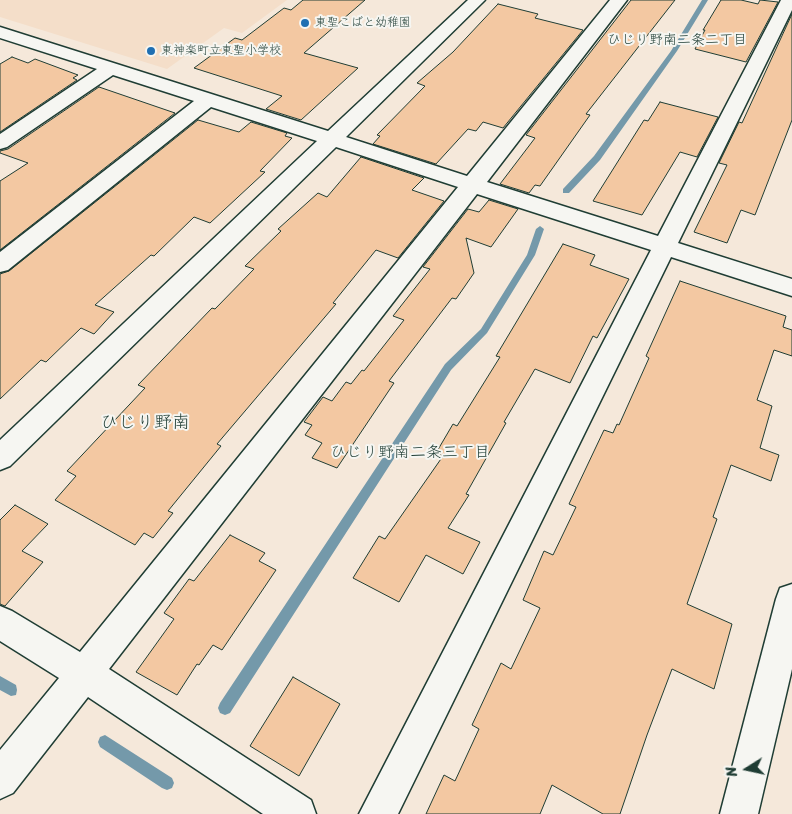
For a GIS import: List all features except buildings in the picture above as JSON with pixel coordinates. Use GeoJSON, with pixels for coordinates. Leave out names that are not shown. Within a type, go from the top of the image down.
{"type":"FeatureCollection","features":[{"type":"Feature","properties":{"kind":"street"},"geometry":{"type":"LineString","coordinates":[[0,458],[477,0]]}},
{"type":"Feature","properties":{"kind":"street"},"geometry":{"type":"LineString","coordinates":[[0,780],[619,0]]}},
{"type":"Feature","properties":{"kind":"street"},"geometry":{"type":"LineString","coordinates":[[378,814],[789,0]]}},
{"type":"Feature","properties":{"kind":"street"},"geometry":{"type":"LineString","coordinates":[[0,32],[112,67],[471,186],[665,246],[792,288]]}},
{"type":"Feature","properties":{"kind":"street"},"geometry":{"type":"LineString","coordinates":[[0,52],[22,39]]}},
{"type":"Feature","properties":{"kind":"street"},"geometry":{"type":"LineString","coordinates":[[0,143],[112,67]]}},
{"type":"Feature","properties":{"kind":"street"},"geometry":{"type":"LineString","coordinates":[[0,264],[208,100]]}},
{"type":"Feature","properties":{"kind":"street"},"geometry":{"type":"LineString","coordinates":[[739,814],[792,599]]}},
{"type":"Feature","properties":{"kind":"street"},"geometry":{"type":"LineString","coordinates":[[0,622],[85,674],[298,814]]}},
{"type":"Feature","properties":{"kind":"shaded area","name":"東神楽町立東聖小学校"},"geometry":{"type":"Polygon","coordinates":[[[0,0],[287,0],[242,33],[224,28],[167,69],[0,17],[0,0]]]}},
{"type":"Feature","properties":{"kind":"waterway"},"geometry":{"type":"LineString","coordinates":[[566,191],[597,158],[674,51],[705,0]]}},
{"type":"Feature","properties":{"kind":"waterway"},"geometry":{"type":"LineString","coordinates":[[225,708],[448,367],[484,331],[531,255],[540,229]]}},
{"type":"Feature","properties":{"kind":"waterway"},"geometry":{"type":"LineString","coordinates":[[0,682],[11,690]]}},
{"type":"Feature","properties":{"kind":"waterway"},"geometry":{"type":"LineString","coordinates":[[105,742],[167,783]]}},
{"type":"Feature","properties":{"kind":"place","name":"東聖こばと幼稚園"},"geometry":{"type":"Point","coordinates":[305,23]}},
{"type":"Feature","properties":{"kind":"place","name":"東神楽町立東聖小学校"},"geometry":{"type":"Point","coordinates":[151,51]}},
{"type":"Feature","properties":{"kind":"district","name":"ひじり野南二条二丁目"},"geometry":{"type":"Point","coordinates":[677,40]}},
{"type":"Feature","properties":{"kind":"district","name":"ひじり野南"},"geometry":{"type":"Point","coordinates":[145,423]}},
{"type":"Feature","properties":{"kind":"district","name":"ひじり野南二条三丁目"},"geometry":{"type":"Point","coordinates":[410,453]}}]}
